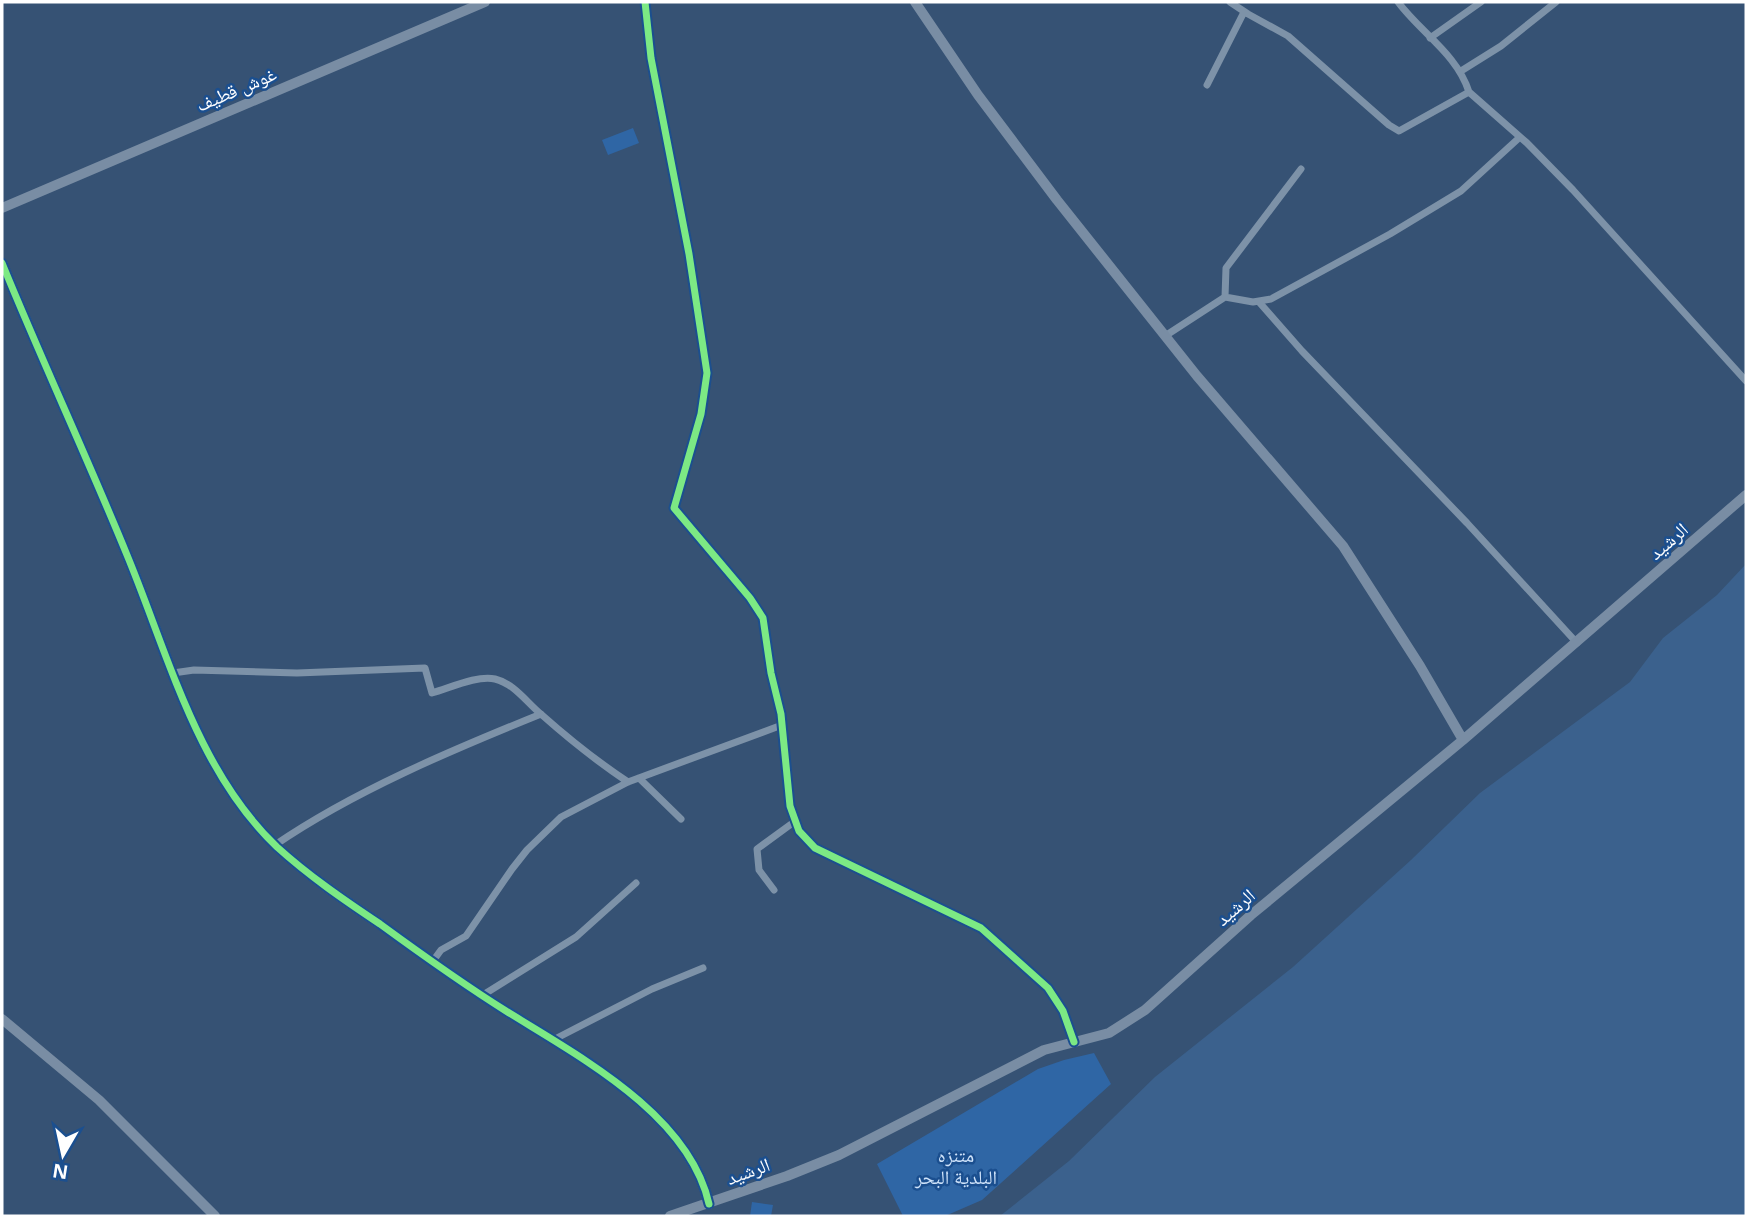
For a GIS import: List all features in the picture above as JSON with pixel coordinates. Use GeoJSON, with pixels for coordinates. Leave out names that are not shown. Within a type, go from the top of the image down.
{"type":"FeatureCollection","features":[{"type":"Feature","properties":{"kind":"main road","name":"غوش قطيف"},"geometry":{"type":"LineString","coordinates":[[2,208],[485,2]]}},
{"type":"Feature","properties":{"kind":"main road"},"geometry":{"type":"LineString","coordinates":[[915,2],[1018,150],[1165,336],[1343,546],[1463,740]]}},
{"type":"Feature","properties":{"kind":"main road"},"geometry":{"type":"LineString","coordinates":[[2,262],[128,557],[173,673],[216,767],[239,803],[275,845],[341,898],[483,995],[555,1039],[616,1084],[667,1128],[702,1180],[709,1204]]}},
{"type":"Feature","properties":{"kind":"main road","name":"الرشيد"},"geometry":{"type":"LineString","coordinates":[[670,1216],[839,1155],[1044,1050],[1109,1033],[1145,1010],[1251,915],[1463,740],[1746,495]]}},
{"type":"Feature","properties":{"kind":"main road"},"geometry":{"type":"LineString","coordinates":[[2,1019],[117,1117],[215,1216]]}},
{"type":"Feature","properties":{"kind":"street"},"geometry":{"type":"LineString","coordinates":[[645,2],[651,58],[689,254],[707,373],[701,414],[674,508],[750,598],[763,618],[782,726],[786,787],[793,822],[806,841],[815,848],[981,928],[1048,988],[1063,1011],[1074,1042]]}},
{"type":"Feature","properties":{"kind":"street"},"geometry":{"type":"LineString","coordinates":[[1230,2],[1288,36],[1399,131],[1469,92]]}},
{"type":"Feature","properties":{"kind":"street"},"geometry":{"type":"LineString","coordinates":[[1398,2],[1461,71],[1469,92],[1520,137],[1614,234],[1746,381]]}},
{"type":"Feature","properties":{"kind":"street"},"geometry":{"type":"LineString","coordinates":[[1430,38],[1481,2]]}},
{"type":"Feature","properties":{"kind":"street"},"geometry":{"type":"LineString","coordinates":[[1461,71],[1501,46],[1556,2]]}},
{"type":"Feature","properties":{"kind":"street"},"geometry":{"type":"LineString","coordinates":[[1207,85],[1244,12]]}},
{"type":"Feature","properties":{"kind":"street"},"geometry":{"type":"LineString","coordinates":[[1165,336],[1225,297],[1259,302],[1271,299],[1299,284],[1461,191],[1520,137]]}},
{"type":"Feature","properties":{"kind":"street"},"geometry":{"type":"LineString","coordinates":[[1225,297],[1226,268],[1301,169]]}},
{"type":"Feature","properties":{"kind":"street"},"geometry":{"type":"LineString","coordinates":[[1259,302],[1577,643]]}},
{"type":"Feature","properties":{"kind":"street"},"geometry":{"type":"LineString","coordinates":[[173,673],[194,670],[297,673],[425,668],[432,693],[483,678],[494,678],[513,688],[601,764],[628,782]]}},
{"type":"Feature","properties":{"kind":"street"},"geometry":{"type":"LineString","coordinates":[[275,845],[318,817],[432,761],[541,714]]}},
{"type":"Feature","properties":{"kind":"street"},"geometry":{"type":"LineString","coordinates":[[433,961],[442,950],[466,936],[527,850],[561,817],[628,782],[782,726]]}},
{"type":"Feature","properties":{"kind":"street"},"geometry":{"type":"LineString","coordinates":[[639,778],[681,819]]}},
{"type":"Feature","properties":{"kind":"street"},"geometry":{"type":"LineString","coordinates":[[774,890],[759,870],[757,849],[793,822]]}},
{"type":"Feature","properties":{"kind":"street"},"geometry":{"type":"LineString","coordinates":[[483,995],[583,932],[636,883]]}},
{"type":"Feature","properties":{"kind":"street"},"geometry":{"type":"LineString","coordinates":[[555,1039],[652,989],[703,968]]}},
{"type":"Feature","properties":{"kind":"green space"},"geometry":{"type":"Polygon","coordinates":[[[633,128],[639,143],[608,155],[602,140],[633,128]]]}},
{"type":"Feature","properties":{"kind":"green space","name":"متنزه البلدية البحر"},"geometry":{"type":"Polygon","coordinates":[[[1094,1053],[1111,1084],[982,1200],[945,1216],[903,1216],[877,1164],[1038,1069],[1094,1053]]]}},
{"type":"Feature","properties":{"kind":"green space"},"geometry":{"type":"Polygon","coordinates":[[[752,1202],[773,1205],[771,1216],[750,1216],[752,1202]]]}},
{"type":"Feature","properties":{"kind":"shaded area"},"geometry":{"type":"Polygon","coordinates":[[[1746,564],[1746,1216],[1000,1216],[1069,1161],[1155,1077],[1293,967],[1480,793],[1630,682],[1663,638],[1717,595],[1746,564]]]}},
{"type":"Feature","properties":{"kind":"cycle path"},"geometry":{"type":"LineString","coordinates":[[645,2],[651,58],[689,254],[707,373],[701,414],[674,508],[750,598],[763,618],[771,673],[781,714],[790,806],[799,831],[815,848],[981,928],[1048,988],[1063,1011],[1074,1042]]}},
{"type":"Feature","properties":{"kind":"cycle path"},"geometry":{"type":"LineString","coordinates":[[2,263],[112,518],[187,710],[205,747],[249,817],[277,847],[327,887],[458,980],[597,1068],[627,1091],[655,1115],[679,1142],[697,1172],[709,1204]]}}]}
